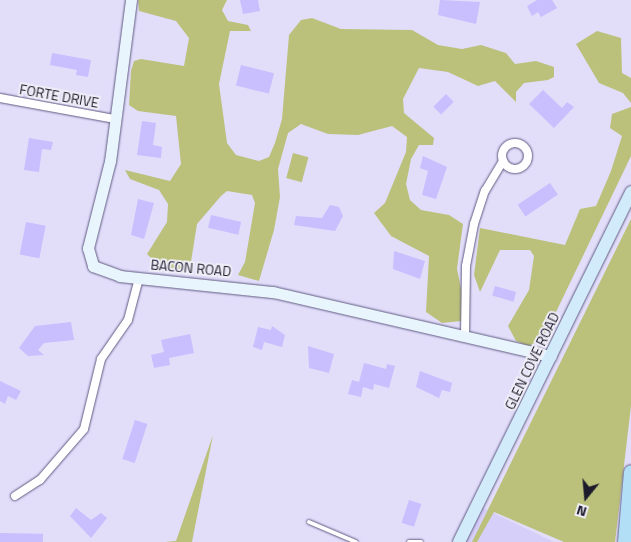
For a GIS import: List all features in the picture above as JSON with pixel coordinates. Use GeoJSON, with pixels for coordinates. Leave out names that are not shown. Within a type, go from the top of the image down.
{"type":"FeatureCollection","features":[{"type":"Feature","properties":{"kind":"highway"},"geometry":{"type":"LineString","coordinates":[[625,542],[631,472]]}},
{"type":"Feature","properties":{"kind":"main road","name":"GLEN COVE ROAD"},"geometry":{"type":"LineString","coordinates":[[459,542],[631,192]]}},
{"type":"Feature","properties":{"kind":"street","name":"BACON ROAD"},"geometry":{"type":"LineString","coordinates":[[130,0],[114,119],[89,256],[103,272],[139,278],[273,292],[551,356]]}},
{"type":"Feature","properties":{"kind":"street","name":"FORTE DRIVE"},"geometry":{"type":"LineString","coordinates":[[0,98],[114,119]]}},
{"type":"Feature","properties":{"kind":"street"},"geometry":{"type":"LineString","coordinates":[[465,337],[466,266],[474,224],[485,192],[503,162]]}},
{"type":"Feature","properties":{"kind":"street"},"geometry":{"type":"LineString","coordinates":[[15,496],[40,480],[84,429],[101,359],[128,320],[139,278]]}},
{"type":"Feature","properties":{"kind":"lane"},"geometry":{"type":"LineString","coordinates":[[309,522],[356,542]]}},
{"type":"Feature","properties":{"kind":"lane"},"geometry":{"type":"LineString","coordinates":[[409,542],[422,542]]}},
{"type":"Feature","properties":{"kind":"shaded area"},"geometry":{"type":"Polygon","coordinates":[[[481,507],[554,542],[464,542],[481,507]]]}},
{"type":"Feature","properties":{"kind":"green space"},"geometry":{"type":"Polygon","coordinates":[[[138,0],[227,0],[222,10],[228,21],[248,25],[251,31],[230,31],[219,84],[227,143],[236,155],[259,161],[269,157],[275,143],[282,119],[289,35],[301,20],[312,18],[341,29],[412,30],[438,45],[462,49],[481,45],[506,53],[515,64],[536,61],[554,67],[554,77],[548,80],[524,83],[516,92],[516,102],[495,81],[478,86],[448,72],[419,68],[403,99],[404,113],[434,138],[433,145],[419,145],[411,159],[406,184],[410,200],[421,210],[449,215],[463,224],[457,269],[463,298],[461,321],[442,323],[426,312],[429,256],[391,236],[374,213],[385,203],[406,152],[407,137],[392,126],[358,135],[328,134],[301,124],[288,133],[278,169],[280,197],[274,230],[259,281],[238,275],[245,262],[255,203],[252,195],[227,191],[197,224],[190,268],[184,272],[156,263],[147,254],[167,222],[168,204],[159,190],[130,179],[125,170],[170,181],[181,164],[176,116],[138,111],[129,105],[131,71],[134,61],[141,59],[184,66],[189,38],[176,21],[139,11],[138,0]]]}},
{"type":"Feature","properties":{"kind":"green space"},"geometry":{"type":"Polygon","coordinates":[[[597,31],[621,38],[622,73],[631,78],[631,103],[623,93],[599,83],[576,44],[597,31]]]}},
{"type":"Feature","properties":{"kind":"green space"},"geometry":{"type":"Polygon","coordinates":[[[631,107],[631,156],[556,312],[541,341],[528,346],[516,341],[508,326],[529,290],[534,256],[530,250],[500,250],[480,292],[474,275],[480,228],[565,245],[580,209],[596,206],[611,171],[622,136],[610,128],[612,114],[631,107]]]}},
{"type":"Feature","properties":{"kind":"green space"},"geometry":{"type":"Polygon","coordinates":[[[293,153],[308,157],[302,182],[286,178],[293,153]]]}},
{"type":"Feature","properties":{"kind":"green space"},"geometry":{"type":"Polygon","coordinates":[[[631,219],[631,406],[615,542],[564,542],[494,512],[477,542],[472,542],[631,219]]]}},
{"type":"Feature","properties":{"kind":"green space"},"geometry":{"type":"Polygon","coordinates":[[[213,435],[192,542],[165,542],[176,541],[213,435]]]}},
{"type":"Feature","properties":{"kind":"building"},"geometry":{"type":"Polygon","coordinates":[[[240,0],[258,0],[260,11],[243,14],[240,0]]]}},
{"type":"Feature","properties":{"kind":"building"},"geometry":{"type":"Polygon","coordinates":[[[440,0],[480,2],[476,24],[438,15],[440,0]]]}},
{"type":"Feature","properties":{"kind":"building"},"geometry":{"type":"Polygon","coordinates":[[[537,0],[552,0],[557,8],[541,17],[538,12],[532,16],[527,6],[537,0]]]}},
{"type":"Feature","properties":{"kind":"building"},"geometry":{"type":"Polygon","coordinates":[[[52,53],[91,60],[88,77],[76,75],[77,70],[50,65],[52,53]]]}},
{"type":"Feature","properties":{"kind":"building"},"geometry":{"type":"Polygon","coordinates":[[[241,65],[274,73],[269,94],[236,85],[241,65]]]}},
{"type":"Feature","properties":{"kind":"building"},"geometry":{"type":"Polygon","coordinates":[[[543,90],[562,108],[567,102],[574,107],[554,128],[529,104],[543,90]]]}},
{"type":"Feature","properties":{"kind":"building"},"geometry":{"type":"Polygon","coordinates":[[[446,94],[454,102],[441,115],[433,107],[446,94]]]}},
{"type":"Feature","properties":{"kind":"building"},"geometry":{"type":"Polygon","coordinates":[[[142,121],[156,123],[153,145],[162,147],[161,158],[137,155],[142,121]]]}},
{"type":"Feature","properties":{"kind":"building"},"geometry":{"type":"Polygon","coordinates":[[[29,138],[53,142],[51,150],[42,149],[39,172],[24,170],[29,138]]]}},
{"type":"Feature","properties":{"kind":"building"},"geometry":{"type":"Polygon","coordinates":[[[423,156],[447,167],[436,199],[422,195],[428,171],[420,168],[423,156]]]}},
{"type":"Feature","properties":{"kind":"building"},"geometry":{"type":"Polygon","coordinates":[[[550,183],[558,195],[525,216],[518,205],[550,183]]]}},
{"type":"Feature","properties":{"kind":"building"},"geometry":{"type":"Polygon","coordinates":[[[138,199],[154,203],[144,239],[131,235],[138,199]]]}},
{"type":"Feature","properties":{"kind":"building"},"geometry":{"type":"Polygon","coordinates":[[[330,205],[339,207],[343,216],[335,231],[294,225],[296,216],[322,218],[330,205]]]}},
{"type":"Feature","properties":{"kind":"building"},"geometry":{"type":"Polygon","coordinates":[[[211,215],[241,222],[238,235],[208,228],[211,215]]]}},
{"type":"Feature","properties":{"kind":"building"},"geometry":{"type":"Polygon","coordinates":[[[26,222],[46,226],[39,258],[20,254],[26,222]]]}},
{"type":"Feature","properties":{"kind":"building"},"geometry":{"type":"Polygon","coordinates":[[[394,251],[425,261],[420,279],[393,269],[394,251]]]}},
{"type":"Feature","properties":{"kind":"building"},"geometry":{"type":"Polygon","coordinates":[[[495,286],[516,292],[513,302],[492,296],[495,286]]]}},
{"type":"Feature","properties":{"kind":"building"},"geometry":{"type":"Polygon","coordinates":[[[71,322],[74,340],[44,343],[38,350],[44,355],[28,356],[19,348],[35,326],[71,322]]]}},
{"type":"Feature","properties":{"kind":"building"},"geometry":{"type":"Polygon","coordinates":[[[272,326],[285,335],[282,347],[264,342],[262,350],[253,347],[258,327],[271,330],[272,326]]]}},
{"type":"Feature","properties":{"kind":"building"},"geometry":{"type":"Polygon","coordinates":[[[190,334],[194,353],[169,358],[170,365],[154,368],[151,355],[164,352],[161,340],[190,334]]]}},
{"type":"Feature","properties":{"kind":"building"},"geometry":{"type":"Polygon","coordinates":[[[308,346],[334,354],[329,373],[309,368],[308,346]]]}},
{"type":"Feature","properties":{"kind":"building"},"geometry":{"type":"Polygon","coordinates":[[[364,363],[386,369],[387,364],[395,366],[389,388],[374,384],[373,390],[363,387],[361,397],[348,394],[352,380],[359,382],[364,363]]]}},
{"type":"Feature","properties":{"kind":"building"},"geometry":{"type":"Polygon","coordinates":[[[420,371],[452,383],[450,392],[442,390],[439,398],[416,387],[420,371]]]}},
{"type":"Feature","properties":{"kind":"building"},"geometry":{"type":"Polygon","coordinates":[[[0,381],[21,391],[16,400],[8,396],[5,404],[0,401],[0,381]]]}},
{"type":"Feature","properties":{"kind":"building"},"geometry":{"type":"Polygon","coordinates":[[[135,420],[147,424],[135,463],[122,459],[135,420]]]}},
{"type":"Feature","properties":{"kind":"building"},"geometry":{"type":"Polygon","coordinates":[[[409,500],[421,504],[414,527],[402,523],[409,500]]]}},
{"type":"Feature","properties":{"kind":"building"},"geometry":{"type":"Polygon","coordinates":[[[76,508],[91,520],[101,513],[107,518],[91,538],[70,516],[76,508]]]}},
{"type":"Feature","properties":{"kind":"building"},"geometry":{"type":"Polygon","coordinates":[[[0,533],[43,534],[43,542],[0,542],[0,533]]]}}]}
